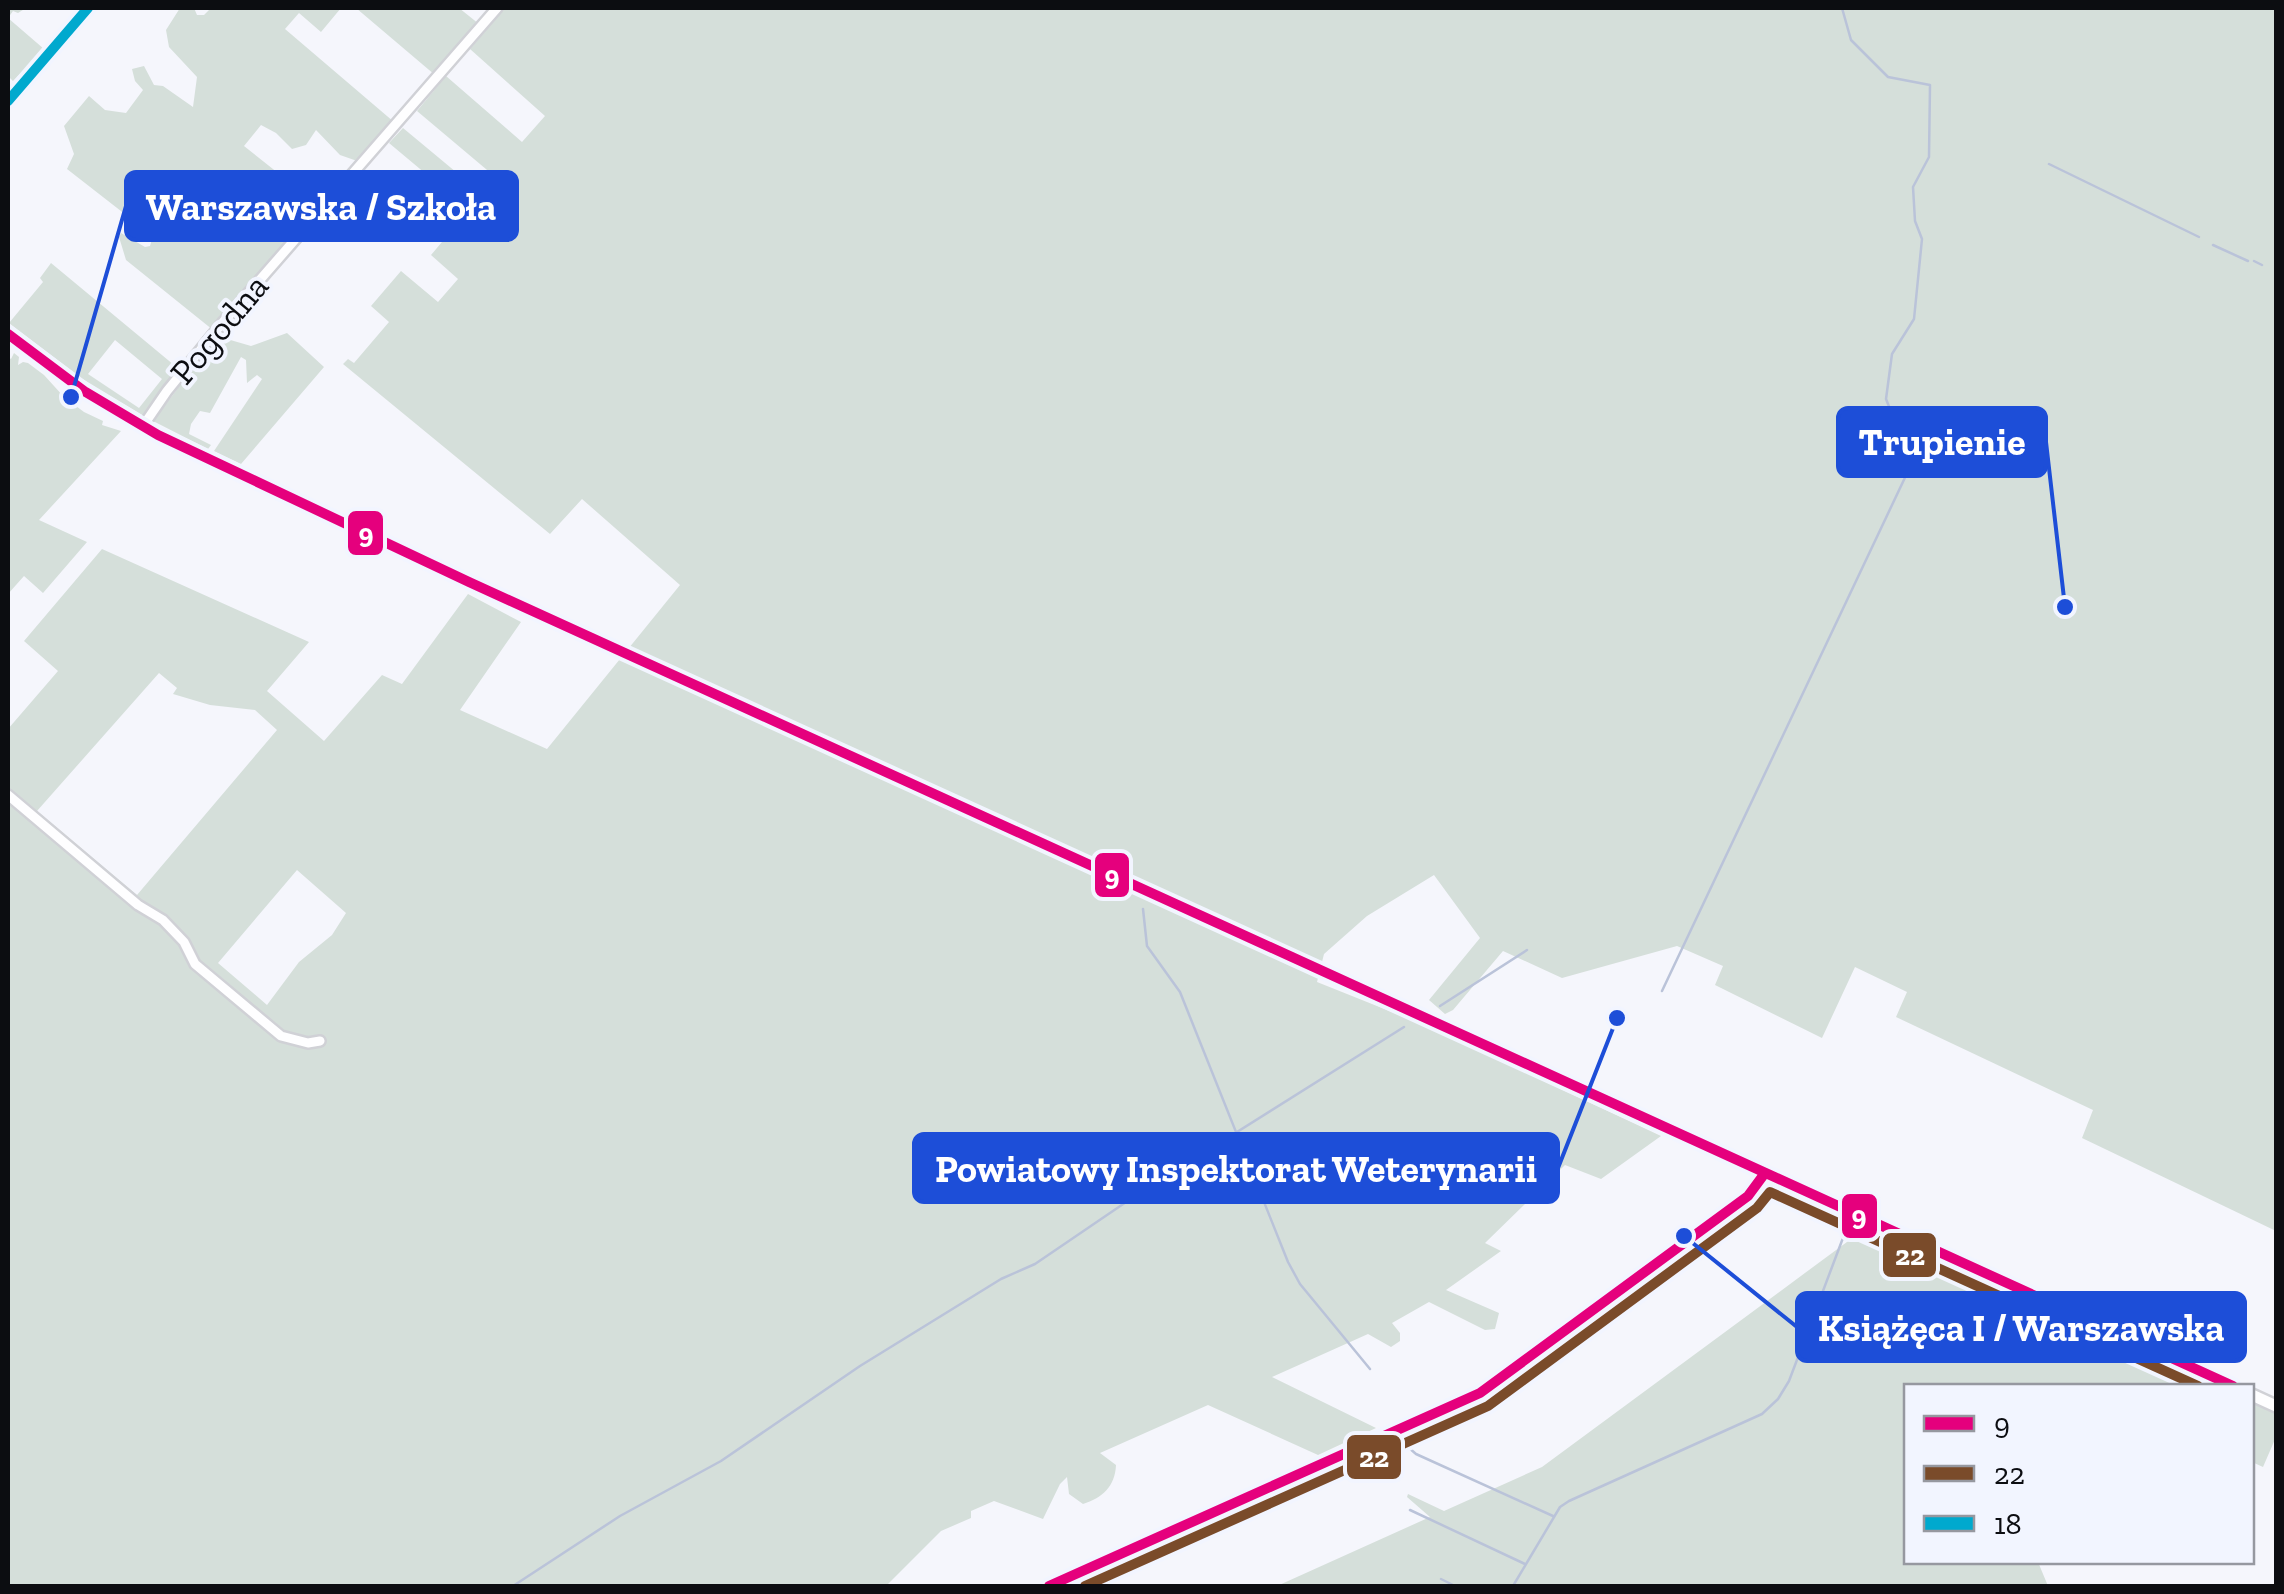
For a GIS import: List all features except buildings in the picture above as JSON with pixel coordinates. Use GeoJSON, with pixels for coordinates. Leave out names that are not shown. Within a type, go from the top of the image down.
{"type":"FeatureCollection","features":[{"type":"Feature","properties":{"kind":"street"},"geometry":{"type":"LineString","coordinates":[[8,101],[88,8]]}},
{"type":"Feature","properties":{"kind":"street","name":"Pogodna"},"geometry":{"type":"LineString","coordinates":[[143,426],[224,321],[497,8]]}},
{"type":"Feature","properties":{"kind":"street"},"geometry":{"type":"LineString","coordinates":[[8,334],[84,391],[143,426],[469,582],[2230,1384]]}},
{"type":"Feature","properties":{"kind":"street"},"geometry":{"type":"LineString","coordinates":[[8,795],[138,905],[163,920],[184,942],[196,964],[281,1036],[308,1043],[320,1041]]}},
{"type":"Feature","properties":{"kind":"street"},"geometry":{"type":"LineString","coordinates":[[1048,1586],[1480,1392],[1748,1196],[1765,1173]]}},
{"type":"Feature","properties":{"kind":"shaded area"},"geometry":{"type":"Polygon","coordinates":[[[8,8],[26,8],[18,13],[13,11],[8,18],[8,8]]]}},
{"type":"Feature","properties":{"kind":"shaded area"},"geometry":{"type":"Polygon","coordinates":[[[180,8],[194,8],[197,15],[204,15],[211,8],[341,8],[321,32],[299,13],[285,29],[394,122],[360,162],[340,155],[316,130],[306,145],[292,149],[261,125],[244,146],[302,192],[316,212],[213,330],[126,260],[121,233],[145,247],[150,246],[153,236],[67,169],[74,154],[64,126],[89,96],[105,110],[126,113],[143,90],[132,69],[144,66],[154,85],[163,86],[193,107],[197,77],[169,47],[166,30],[180,8]]]}},
{"type":"Feature","properties":{"kind":"shaded area"},"geometry":{"type":"Polygon","coordinates":[[[356,8],[459,8],[479,24],[435,75],[356,8]]]}},
{"type":"Feature","properties":{"kind":"shaded area"},"geometry":{"type":"Polygon","coordinates":[[[505,8],[2276,8],[2276,1231],[2082,1138],[2093,1110],[1896,1017],[1907,992],[1855,967],[1822,1038],[1715,985],[1723,966],[1677,946],[1562,978],[1503,951],[1453,1010],[1445,1014],[1429,1000],[1480,938],[1434,875],[1367,916],[1324,954],[1317,982],[1422,1024],[1661,1136],[1601,1179],[1565,1165],[1485,1243],[1501,1251],[1446,1290],[1499,1313],[1495,1329],[1485,1330],[1429,1302],[1392,1323],[1400,1333],[1400,1341],[1391,1347],[1368,1334],[1272,1377],[1376,1428],[1318,1455],[1208,1405],[1100,1453],[1116,1465],[1110,1485],[1096,1498],[1083,1504],[1069,1494],[1067,1477],[1043,1519],[994,1501],[971,1511],[971,1518],[941,1531],[886,1586],[8,1586],[8,729],[58,671],[24,641],[102,549],[309,642],[267,691],[324,741],[382,675],[402,684],[468,594],[521,622],[460,710],[547,749],[680,585],[582,499],[550,534],[343,364],[348,359],[354,363],[389,322],[371,306],[401,271],[438,302],[458,279],[431,255],[469,210],[389,143],[403,128],[480,192],[493,175],[417,111],[446,76],[522,142],[545,116],[470,49],[505,8]],[[159,673],[37,811],[137,895],[277,730],[255,710],[210,705],[173,694],[177,688],[159,673]],[[297,870],[218,963],[267,1005],[299,962],[332,935],[346,913],[297,870]]]}},
{"type":"Feature","properties":{"kind":"shaded area"},"geometry":{"type":"Polygon","coordinates":[[[8,18],[44,49],[13,81],[8,76],[8,18]]]}},
{"type":"Feature","properties":{"kind":"shaded area"},"geometry":{"type":"Polygon","coordinates":[[[51,263],[180,370],[144,416],[81,378],[9,323],[43,282],[40,278],[51,263]],[[115,340],[88,374],[139,408],[162,379],[115,340]]]}},
{"type":"Feature","properties":{"kind":"shaded area"},"geometry":{"type":"Polygon","coordinates":[[[287,333],[324,367],[241,464],[214,451],[262,379],[257,375],[247,383],[246,360],[241,357],[210,413],[200,411],[191,424],[189,434],[211,445],[208,449],[153,421],[213,342],[227,339],[251,346],[287,333]]]}},
{"type":"Feature","properties":{"kind":"shaded area"},"geometry":{"type":"Polygon","coordinates":[[[14,353],[19,357],[18,365],[28,363],[84,412],[103,421],[102,425],[121,431],[39,520],[87,542],[43,593],[24,576],[8,594],[8,357],[11,359],[14,353]]]}},
{"type":"Feature","properties":{"kind":"shaded area"},"geometry":{"type":"Polygon","coordinates":[[[1870,1225],[2228,1384],[1904,1384],[1904,1564],[2039,1564],[2048,1586],[1277,1586],[1430,1517],[1408,1494],[1444,1511],[1542,1467],[1870,1225]]]}},
{"type":"Feature","properties":{"kind":"shaded area"},"geometry":{"type":"Polygon","coordinates":[[[2254,1396],[2276,1407],[2276,1437],[2263,1467],[2254,1463],[2254,1396]]]}},
{"type":"Feature","properties":{"kind":"waterway"},"geometry":{"type":"LineString","coordinates":[[1662,991],[1919,448],[1898,429],[1886,399],[1892,354],[1914,319],[1922,239],[1915,221],[1913,187],[1929,157],[1930,85],[1888,77],[1851,40],[1842,8]]}},
{"type":"Feature","properties":{"kind":"waterway"},"geometry":{"type":"LineString","coordinates":[[2049,164],[2199,237]]}},
{"type":"Feature","properties":{"kind":"waterway"},"geometry":{"type":"LineString","coordinates":[[2213,245],[2248,261]]}},
{"type":"Feature","properties":{"kind":"waterway"},"geometry":{"type":"LineString","coordinates":[[2254,261],[2262,265]]}},
{"type":"Feature","properties":{"kind":"waterway"},"geometry":{"type":"LineString","coordinates":[[1143,909],[1147,946],[1180,992],[1288,1262],[1300,1284],[1370,1369]]}},
{"type":"Feature","properties":{"kind":"waterway"},"geometry":{"type":"LineString","coordinates":[[1440,1006],[1527,950]]}},
{"type":"Feature","properties":{"kind":"waterway"},"geometry":{"type":"LineString","coordinates":[[513,1586],[620,1516],[721,1461],[860,1366],[1001,1279],[1035,1264],[1132,1198],[1404,1027]]}},
{"type":"Feature","properties":{"kind":"waterway"},"geometry":{"type":"LineString","coordinates":[[1513,1586],[1560,1507],[1762,1414],[1778,1399],[1789,1381],[1849,1222]]}},
{"type":"Feature","properties":{"kind":"waterway"},"geometry":{"type":"LineString","coordinates":[[1404,1436],[1416,1454],[1553,1516]]}},
{"type":"Feature","properties":{"kind":"waterway"},"geometry":{"type":"LineString","coordinates":[[1410,1510],[1525,1564]]}},
{"type":"Feature","properties":{"kind":"waterway"},"geometry":{"type":"LineString","coordinates":[[1441,1579],[1455,1586]]}},
{"type":"Feature","properties":{"kind":"transit line","name":"18"},"geometry":{"type":"LineString","coordinates":[[8,101],[88,8]]}},
{"type":"Feature","properties":{"kind":"transit line","name":"9"},"geometry":{"type":"LineString","coordinates":[[8,334],[84,391],[158,435],[469,582],[2229,1384]]}},
{"type":"Feature","properties":{"kind":"transit line","name":"9"},"geometry":{"type":"LineString","coordinates":[[1049,1586],[1480,1393],[1748,1196],[1765,1173]]}},
{"type":"Feature","properties":{"kind":"transit line","name":"22"},"geometry":{"type":"LineString","coordinates":[[1085,1586],[1488,1406],[1757,1208],[1770,1192],[2194,1384]]}},
{"type":"Feature","properties":{"kind":"place","name":"Warszawska / Szkoła"},"geometry":{"type":"Point","coordinates":[71,397]}},
{"type":"Feature","properties":{"kind":"place","name":"Trupienie"},"geometry":{"type":"Point","coordinates":[2065,607]}},
{"type":"Feature","properties":{"kind":"place","name":"Powiatowy Inspektorat Weterynarii"},"geometry":{"type":"Point","coordinates":[1617,1018]}},
{"type":"Feature","properties":{"kind":"place","name":"Książęca I / Warszawska"},"geometry":{"type":"Point","coordinates":[1684,1236]}}]}
